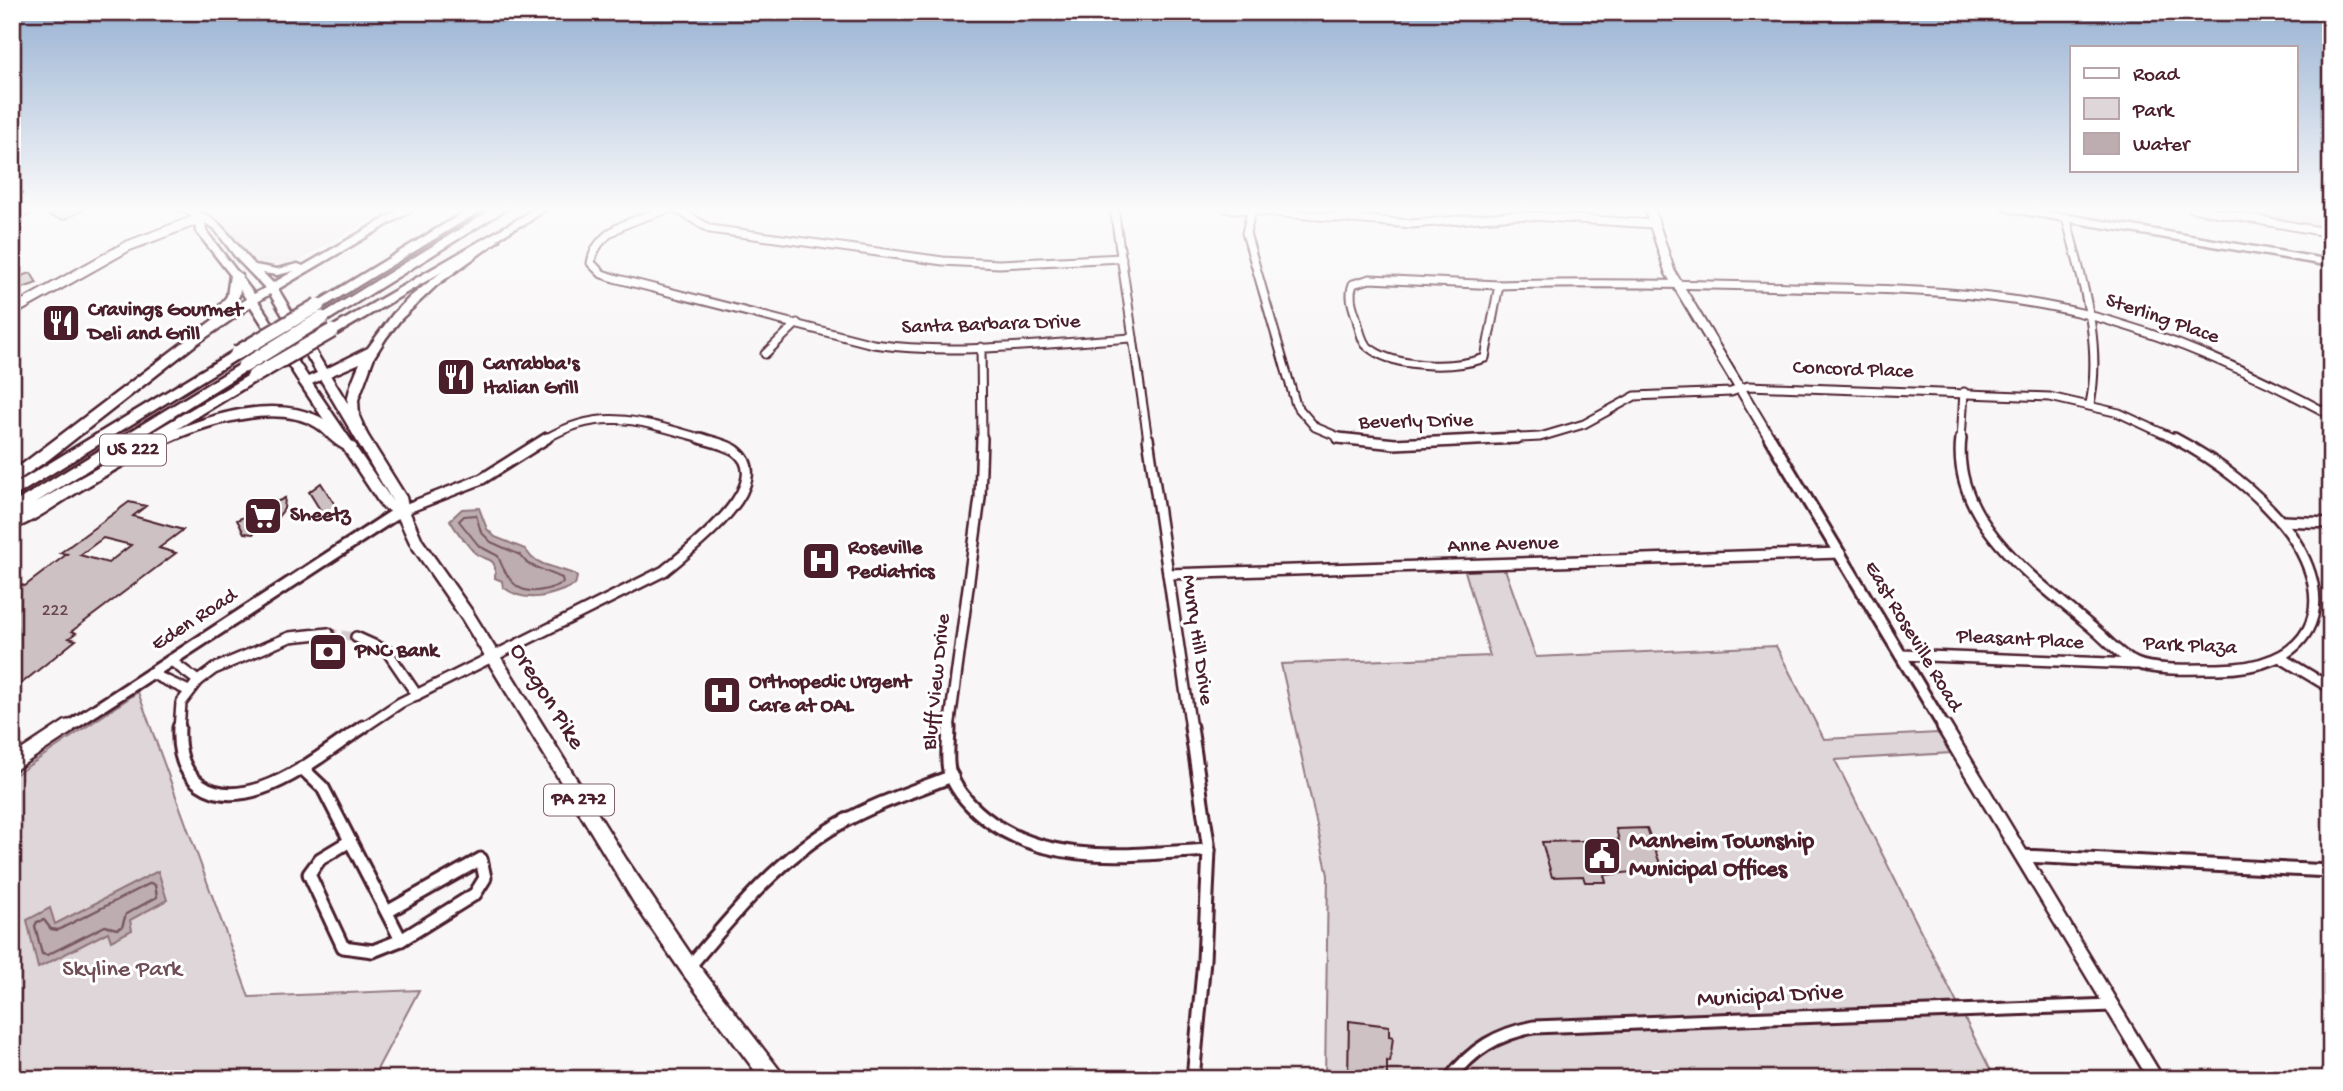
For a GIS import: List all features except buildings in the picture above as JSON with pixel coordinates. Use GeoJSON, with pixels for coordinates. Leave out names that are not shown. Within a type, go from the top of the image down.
{"type":"FeatureCollection","features":[{"type":"Feature","properties":{"kind":"highway"},"geometry":{"type":"LineString","coordinates":[[12,511],[245,365],[402,259]]}},
{"type":"Feature","properties":{"kind":"highway"},"geometry":{"type":"LineString","coordinates":[[320,312],[413,259]]}},
{"type":"Feature","properties":{"kind":"highway","name":"US 222"},"geometry":{"type":"LineString","coordinates":[[12,524],[245,365],[332,331],[455,259]]}},
{"type":"Feature","properties":{"kind":"highway","name":"US 222"},"geometry":{"type":"LineString","coordinates":[[12,479],[83,427],[199,335],[221,313],[233,296],[236,275]]}},
{"type":"Feature","properties":{"kind":"highway"},"geometry":{"type":"LineString","coordinates":[[199,335],[252,300]]}},
{"type":"Feature","properties":{"kind":"highway"},"geometry":{"type":"LineString","coordinates":[[12,493],[245,365]]}},
{"type":"Feature","properties":{"kind":"highway"},"geometry":{"type":"LineString","coordinates":[[12,524],[151,447],[206,424],[247,412],[277,411],[308,417],[357,445]]}},
{"type":"Feature","properties":{"kind":"main road","name":"Oregon Pike"},"geometry":{"type":"LineString","coordinates":[[223,259],[305,382],[357,445]]}},
{"type":"Feature","properties":{"kind":"main road","name":"Oregon Pike"},"geometry":{"type":"LineString","coordinates":[[244,259],[272,288],[324,374],[387,504],[400,511],[560,764],[608,847],[689,968],[774,1079]]}},
{"type":"Feature","properties":{"kind":"main road"},"geometry":{"type":"LineString","coordinates":[[250,267],[268,272],[286,270],[319,259]]}},
{"type":"Feature","properties":{"kind":"main road"},"geometry":{"type":"LineString","coordinates":[[252,300],[324,259]]}},
{"type":"Feature","properties":{"kind":"main road"},"geometry":{"type":"LineString","coordinates":[[357,445],[351,412],[354,391],[374,348],[396,316],[427,287],[468,259]]}},
{"type":"Feature","properties":{"kind":"main road"},"geometry":{"type":"LineString","coordinates":[[2307,259],[2331,263]]}},
{"type":"Feature","properties":{"kind":"main road"},"geometry":{"type":"LineString","coordinates":[[305,382],[364,357],[374,348]]}},
{"type":"Feature","properties":{"kind":"street"},"geometry":{"type":"LineString","coordinates":[[12,311],[105,259]]}},
{"type":"Feature","properties":{"kind":"street","name":"Santa Barbara Drive"},"geometry":{"type":"LineString","coordinates":[[592,259],[591,263],[602,274],[614,278],[873,344],[904,349],[1133,338]]}},
{"type":"Feature","properties":{"kind":"street"},"geometry":{"type":"LineString","coordinates":[[928,259],[1021,264],[1107,259]]}},
{"type":"Feature","properties":{"kind":"street","name":"Murry Hill Drive"},"geometry":{"type":"LineString","coordinates":[[1122,259],[1209,849],[1209,886],[1193,1079]]}},
{"type":"Feature","properties":{"kind":"street","name":"Beverly Drive"},"geometry":{"type":"LineString","coordinates":[[1254,259],[1296,405],[1312,425],[1335,438],[1373,444],[1527,438],[1575,428],[1620,402],[1635,397],[1731,392],[1740,389]]}},
{"type":"Feature","properties":{"kind":"street","name":"East Roseville Road"},"geometry":{"type":"LineString","coordinates":[[1665,259],[1740,389],[2156,1079]]}},
{"type":"Feature","properties":{"kind":"street"},"geometry":{"type":"LineString","coordinates":[[2076,259],[2094,346],[2095,380],[2090,404]]}},
{"type":"Feature","properties":{"kind":"street","name":"Sterling Place"},"geometry":{"type":"LineString","coordinates":[[1499,285],[1485,358],[1473,362],[1406,364],[1374,352],[1364,343],[1349,294],[1349,288],[1353,284],[1370,279],[1499,285],[1676,282],[1937,291],[1995,297],[2089,316],[2208,355],[2265,380],[2331,415]]}},
{"type":"Feature","properties":{"kind":"street"},"geometry":{"type":"LineString","coordinates":[[765,354],[797,323]]}},
{"type":"Feature","properties":{"kind":"street","name":"Bluff View Drive"},"geometry":{"type":"LineString","coordinates":[[981,347],[983,421],[980,498],[949,726],[948,764],[952,776],[960,792],[980,815],[1011,838],[1026,844],[1049,850],[1082,852],[1209,849]]}},
{"type":"Feature","properties":{"kind":"street","name":"Concord Place"},"geometry":{"type":"LineString","coordinates":[[1740,389],[1748,386],[1964,392]]}},
{"type":"Feature","properties":{"kind":"street","name":"Park Plaza"},"geometry":{"type":"LineString","coordinates":[[1964,392],[2043,396],[2090,404],[2137,421],[2208,459],[2238,480],[2282,521],[2311,571],[2316,597],[2313,621],[2307,635],[2297,647],[2281,658],[2231,669],[2136,664],[2022,569],[1973,504],[1964,481],[1959,459],[1964,392]]}},
{"type":"Feature","properties":{"kind":"street"},"geometry":{"type":"LineString","coordinates":[[328,633],[290,636],[214,669],[189,691],[181,703],[180,752],[185,770],[197,784],[210,790],[245,793],[265,787],[302,768],[400,703],[613,598],[679,561],[743,495],[749,477],[742,457],[723,444],[625,417],[594,419],[554,432],[482,480],[400,511]]}},
{"type":"Feature","properties":{"kind":"street","name":"Eden Road"},"geometry":{"type":"LineString","coordinates":[[12,764],[400,511]]}},
{"type":"Feature","properties":{"kind":"street"},"geometry":{"type":"LineString","coordinates":[[2282,521],[2331,523]]}},
{"type":"Feature","properties":{"kind":"street","name":"Anne Avenue"},"geometry":{"type":"LineString","coordinates":[[1168,574],[1840,553]]}},
{"type":"Feature","properties":{"kind":"street"},"geometry":{"type":"LineString","coordinates":[[356,637],[373,640],[386,647],[418,695]]}},
{"type":"Feature","properties":{"kind":"street","name":"Pleasant Place"},"geometry":{"type":"LineString","coordinates":[[1901,655],[2136,664]]}},
{"type":"Feature","properties":{"kind":"street"},"geometry":{"type":"LineString","coordinates":[[2281,658],[2331,688]]}},
{"type":"Feature","properties":{"kind":"street"},"geometry":{"type":"LineString","coordinates":[[170,660],[198,681]]}},
{"type":"Feature","properties":{"kind":"street"},"geometry":{"type":"LineString","coordinates":[[150,673],[189,691]]}},
{"type":"Feature","properties":{"kind":"street"},"geometry":{"type":"LineString","coordinates":[[302,768],[323,788],[401,940]]}},
{"type":"Feature","properties":{"kind":"street"},"geometry":{"type":"LineString","coordinates":[[689,968],[764,885],[822,835],[872,809],[952,776]]}},
{"type":"Feature","properties":{"kind":"street"},"geometry":{"type":"LineString","coordinates":[[350,841],[320,859],[309,874],[343,947],[362,954],[387,948],[475,894],[484,883],[486,870],[481,859],[387,912]]}},
{"type":"Feature","properties":{"kind":"street"},"geometry":{"type":"LineString","coordinates":[[2022,856],[2331,871]]}},
{"type":"Feature","properties":{"kind":"street","name":"Municipal Drive"},"geometry":{"type":"LineString","coordinates":[[1450,1079],[1469,1054],[1489,1041],[1513,1030],[1534,1027],[2112,1005]]}},
{"type":"Feature","properties":{"kind":"shaded area"},"geometry":{"type":"Polygon","coordinates":[[[255,259],[302,259],[295,263],[263,266],[255,259]]]}},
{"type":"Feature","properties":{"kind":"green space"},"geometry":{"type":"Polygon","coordinates":[[[1505,569],[1536,657],[1776,646],[1824,739],[1938,733],[1951,753],[1835,760],[1995,1079],[1325,1079],[1328,875],[1281,664],[1490,656],[1465,571],[1505,569]]]}},
{"type":"Feature","properties":{"kind":"green space","name":"Skyline Park"},"geometry":{"type":"Polygon","coordinates":[[[138,692],[249,997],[419,990],[372,1079],[25,1079],[12,1044],[12,777],[138,692]]]}},
{"type":"Feature","properties":{"kind":"water"},"geometry":{"type":"Polygon","coordinates":[[[479,508],[487,529],[495,537],[525,549],[532,558],[543,564],[574,574],[577,577],[575,585],[539,597],[521,596],[503,587],[502,581],[495,578],[492,562],[473,551],[450,520],[462,509],[479,508]]]}},
{"type":"Feature","properties":{"kind":"water"},"geometry":{"type":"Polygon","coordinates":[[[158,871],[167,900],[130,920],[132,930],[111,941],[108,932],[38,968],[27,920],[50,908],[55,924],[158,871]]]}},
{"type":"Feature","properties":{"kind":"tunnel"},"geometry":{"type":"LineString","coordinates":[[328,633],[356,637]]}},
{"type":"Feature","properties":{"kind":"place","name":"Cravings Gourmet Deli and Grill"},"geometry":{"type":"Point","coordinates":[61,323]}},
{"type":"Feature","properties":{"kind":"place","name":"Carrabba's Italian Grill"},"geometry":{"type":"Point","coordinates":[456,377]}},
{"type":"Feature","properties":{"kind":"place","name":"Sheetz"},"geometry":{"type":"Point","coordinates":[263,516]}},
{"type":"Feature","properties":{"kind":"place","name":"Roseville Pediatrics"},"geometry":{"type":"Point","coordinates":[821,561]}},
{"type":"Feature","properties":{"kind":"place","name":"PNC Bank"},"geometry":{"type":"Point","coordinates":[328,652]}},
{"type":"Feature","properties":{"kind":"place","name":"Orthopedic Urgent Care at OAL"},"geometry":{"type":"Point","coordinates":[722,695]}},
{"type":"Feature","properties":{"kind":"place","name":"Manheim Township Municipal Offices"},"geometry":{"type":"Point","coordinates":[1602,856]}}]}
